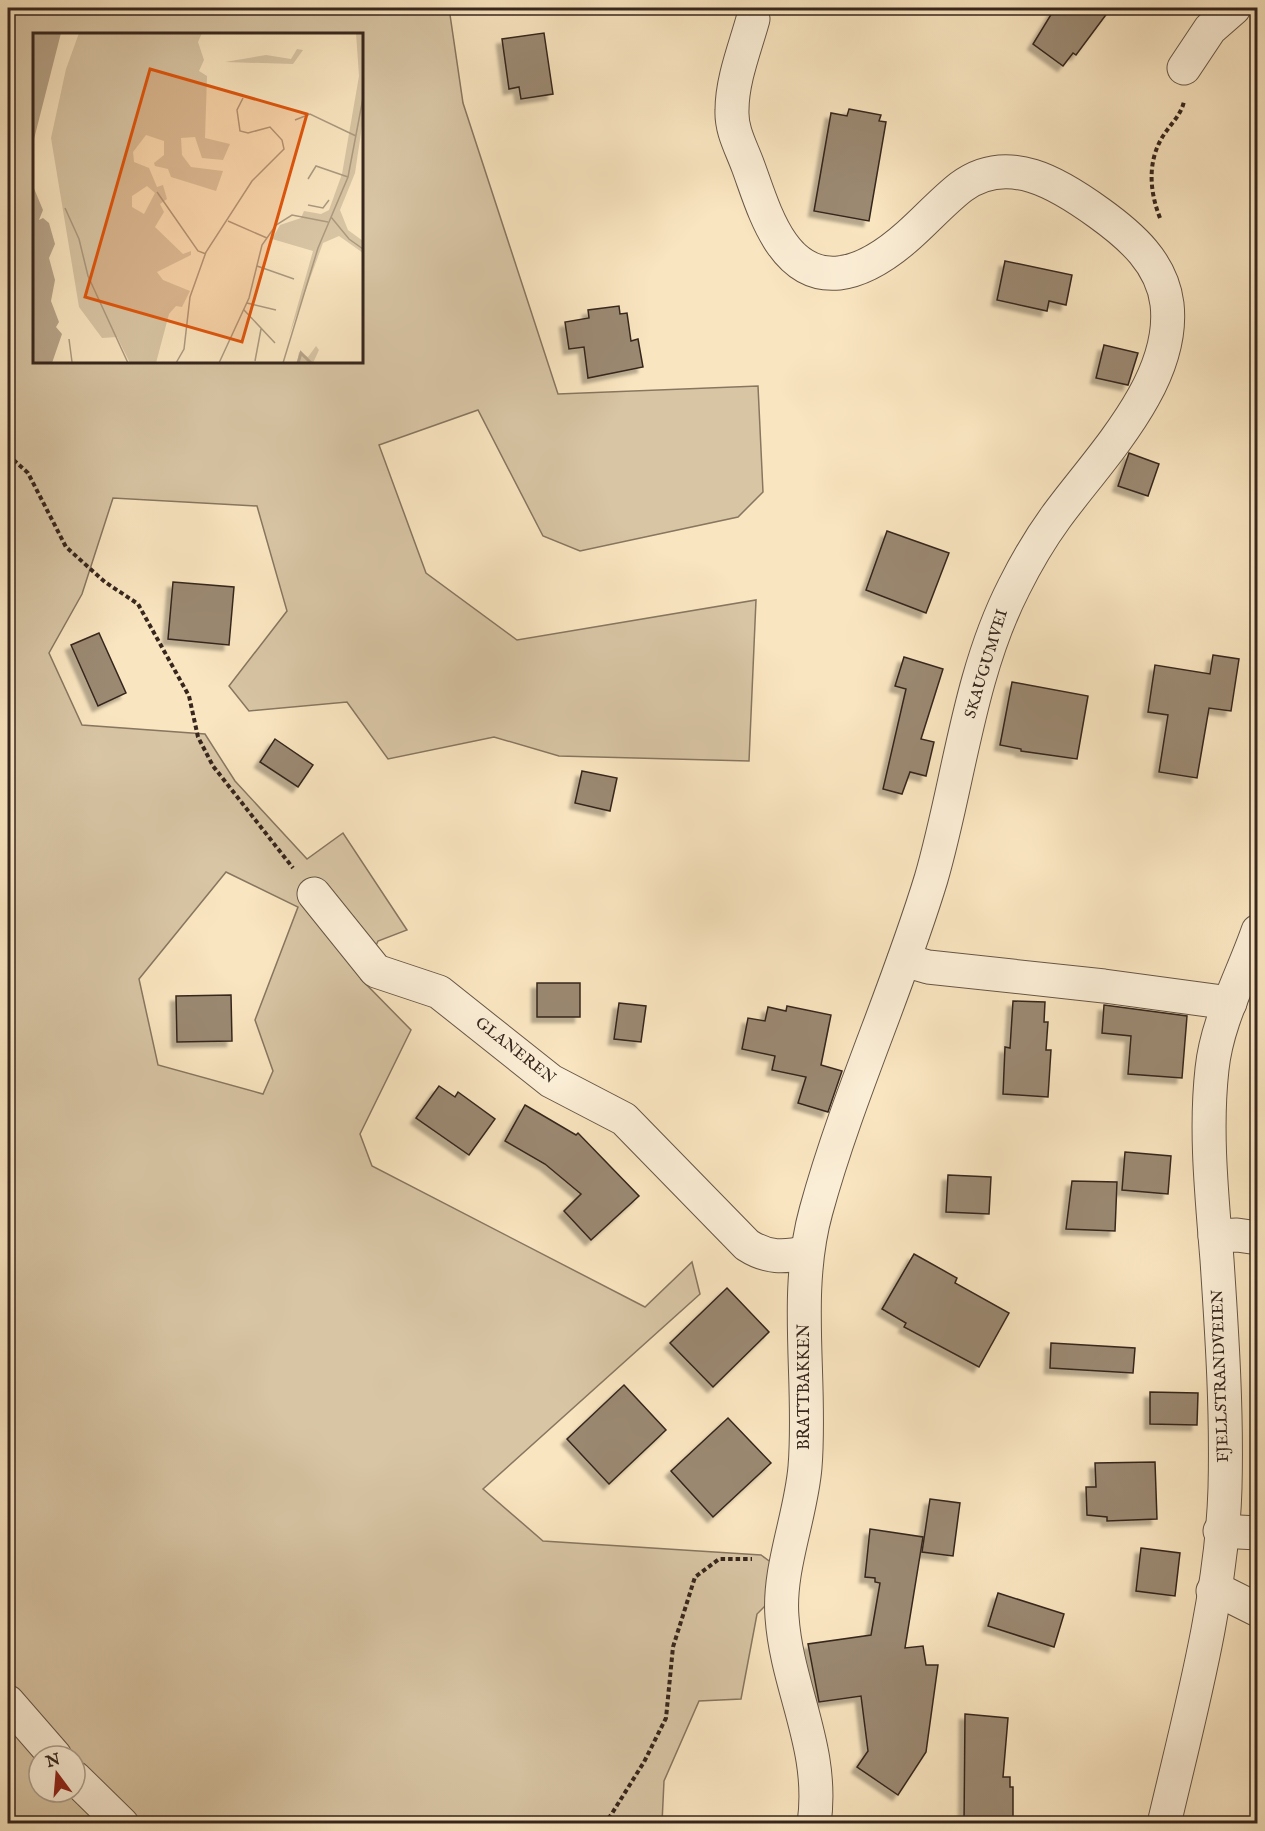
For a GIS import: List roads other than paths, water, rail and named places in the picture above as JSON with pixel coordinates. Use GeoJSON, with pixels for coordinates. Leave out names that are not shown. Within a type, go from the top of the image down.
{"type":"FeatureCollection","features":[{"type":"Feature","properties":{"kind":"street"},"geometry":{"type":"LineString","coordinates":[[1184,68],[1210,29],[1234,8]]}},
{"type":"Feature","properties":{"kind":"street","name":"SKAUGUMVEI"},"geometry":{"type":"LineString","coordinates":[[753,19],[733,92],[731,117],[737,140],[771,229],[785,249],[805,264],[822,272],[839,273],[868,264],[894,248],[964,185],[982,175],[1000,171],[1018,172],[1055,185],[1085,203],[1137,243],[1152,263],[1163,286],[1167,306],[1166,334],[1153,381],[1038,543],[1001,614],[972,708],[940,848],[904,960]]}},
{"type":"Feature","properties":{"kind":"street","name":"GLANEREN"},"geometry":{"type":"LineString","coordinates":[[314,894],[376,971],[439,992],[551,1081],[624,1119],[747,1245],[760,1254],[786,1258],[807,1252]]}},
{"type":"Feature","properties":{"kind":"street","name":"FJELLSTRANDVEIEN"},"geometry":{"type":"LineString","coordinates":[[1164,1824],[1199,1674],[1213,1591],[1224,1477],[1221,1315],[1209,1144],[1212,1069],[1220,1027],[1257,931]]}},
{"type":"Feature","properties":{"kind":"street"},"geometry":{"type":"LineString","coordinates":[[904,960],[928,967],[1104,986],[1230,1003]]}},
{"type":"Feature","properties":{"kind":"street","name":"BRATTBAKKEN"},"geometry":{"type":"LineString","coordinates":[[813,1824],[815,1764],[784,1635],[781,1609],[806,1461],[804,1335],[807,1252],[816,1209],[859,1078],[904,960]]}},
{"type":"Feature","properties":{"kind":"street"},"geometry":{"type":"LineString","coordinates":[[1215,1236],[1237,1235],[1257,1238]]}},
{"type":"Feature","properties":{"kind":"street"},"geometry":{"type":"LineString","coordinates":[[1220,1531],[1257,1533]]}},
{"type":"Feature","properties":{"kind":"street"},"geometry":{"type":"LineString","coordinates":[[1213,1591],[1226,1594],[1257,1610]]}},
{"type":"Feature","properties":{"kind":"street"},"geometry":{"type":"LineString","coordinates":[[8,1702],[45,1744]]}},
{"type":"Feature","properties":{"kind":"street"},"geometry":{"type":"LineString","coordinates":[[815,1764],[834,1824]]}},
{"type":"Feature","properties":{"kind":"street"},"geometry":{"type":"LineString","coordinates":[[87,1790],[122,1824]]}}]}
